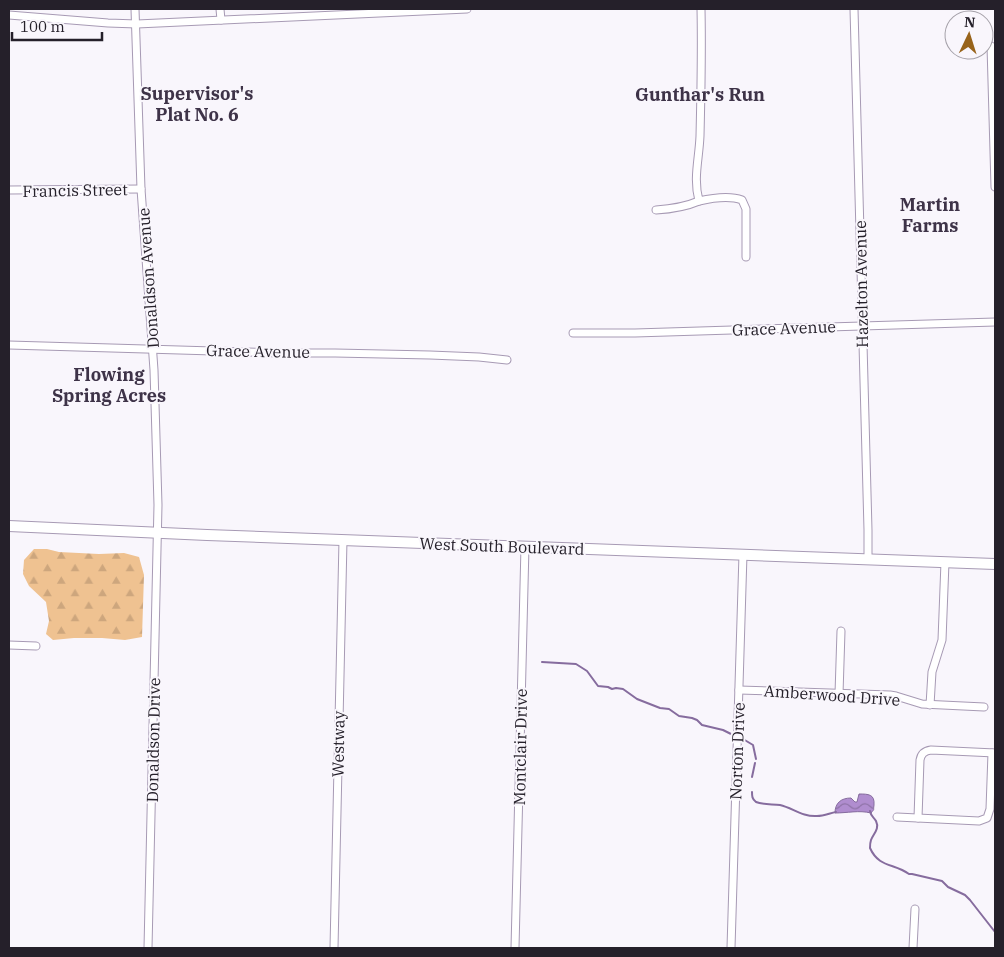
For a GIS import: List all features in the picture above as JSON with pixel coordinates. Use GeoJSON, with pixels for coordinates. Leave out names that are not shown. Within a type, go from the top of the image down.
{"type":"FeatureCollection","features":[{"type":"Feature","properties":{"kind":"street","name":"Donaldson Avenue"},"geometry":{"type":"LineString","coordinates":[[136,9],[141,189],[153,349],[158,533]]}},
{"type":"Feature","properties":{"kind":"street"},"geometry":{"type":"LineString","coordinates":[[220,9],[221,20]]}},
{"type":"Feature","properties":{"kind":"street"},"geometry":{"type":"LineString","coordinates":[[9,15],[137,24],[221,20],[309,12],[467,9]]}},
{"type":"Feature","properties":{"kind":"street"},"geometry":{"type":"LineString","coordinates":[[700,201],[696,180],[700,148],[701,9]]}},
{"type":"Feature","properties":{"kind":"street","name":"Hazelton Avenue"},"geometry":{"type":"LineString","coordinates":[[854,9],[868,558]]}},
{"type":"Feature","properties":{"kind":"street"},"geometry":{"type":"LineString","coordinates":[[991,60],[995,187]]}},
{"type":"Feature","properties":{"kind":"street","name":"Francis Street"},"geometry":{"type":"LineString","coordinates":[[9,190],[141,189]]}},
{"type":"Feature","properties":{"kind":"street"},"geometry":{"type":"LineString","coordinates":[[656,210],[685,207],[712,199],[732,197],[742,200],[746,210],[746,257]]}},
{"type":"Feature","properties":{"kind":"street","name":"Grace Avenue"},"geometry":{"type":"LineString","coordinates":[[574,333],[606,334],[995,322]]}},
{"type":"Feature","properties":{"kind":"street","name":"Grace Avenue"},"geometry":{"type":"LineString","coordinates":[[9,345],[430,355],[507,360]]}},
{"type":"Feature","properties":{"kind":"street","name":"West South Boulevard"},"geometry":{"type":"LineString","coordinates":[[9,526],[995,564]]}},
{"type":"Feature","properties":{"kind":"street","name":"Donaldson Drive"},"geometry":{"type":"LineString","coordinates":[[148,948],[158,533]]}},
{"type":"Feature","properties":{"kind":"street","name":"Westway"},"geometry":{"type":"LineString","coordinates":[[334,948],[343,540]]}},
{"type":"Feature","properties":{"kind":"street","name":"Montclair Drive"},"geometry":{"type":"LineString","coordinates":[[515,948],[525,546]]}},
{"type":"Feature","properties":{"kind":"street","name":"Norton Drive"},"geometry":{"type":"LineString","coordinates":[[730,948],[743,554]]}},
{"type":"Feature","properties":{"kind":"street"},"geometry":{"type":"LineString","coordinates":[[930,704],[932,672],[942,640],[945,562]]}},
{"type":"Feature","properties":{"kind":"street"},"geometry":{"type":"LineString","coordinates":[[838,694],[840,631]]}},
{"type":"Feature","properties":{"kind":"street"},"geometry":{"type":"LineString","coordinates":[[9,645],[36,646]]}},
{"type":"Feature","properties":{"kind":"street","name":"Amberwood Drive"},"geometry":{"type":"LineString","coordinates":[[738,690],[893,696],[918,703],[984,707]]}},
{"type":"Feature","properties":{"kind":"street"},"geometry":{"type":"LineString","coordinates":[[897,818],[979,821],[987,818],[990,809],[994,753],[931,750],[923,753],[920,757],[918,818]]}},
{"type":"Feature","properties":{"kind":"street"},"geometry":{"type":"LineString","coordinates":[[913,948],[915,909]]}},
{"type":"Feature","properties":{"kind":"green space"},"geometry":{"type":"Polygon","coordinates":[[[34,549],[99,554],[124,553],[139,557],[144,575],[142,637],[125,640],[74,638],[53,640],[46,634],[49,621],[46,602],[29,586],[23,574],[24,560],[34,549]]]}},
{"type":"Feature","properties":{"kind":"water"},"geometry":{"type":"Polygon","coordinates":[[[859,794],[872,797],[874,810],[871,813],[835,813],[839,802],[851,798],[857,802],[859,794]]]}},
{"type":"Feature","properties":{"kind":"waterway"},"geometry":{"type":"LineString","coordinates":[[542,662],[576,664],[587,671],[598,686],[623,689],[637,699],[660,708],[669,709],[679,716],[692,718],[702,725],[723,730],[733,735]]}},
{"type":"Feature","properties":{"kind":"waterway"},"geometry":{"type":"LineString","coordinates":[[743,739],[753,745],[756,759]]}},
{"type":"Feature","properties":{"kind":"waterway"},"geometry":{"type":"LineString","coordinates":[[752,777],[755,763]]}},
{"type":"Feature","properties":{"kind":"waterway"},"geometry":{"type":"LineString","coordinates":[[752,792],[753,799],[756,802],[785,806],[802,814],[820,816],[836,812]]}},
{"type":"Feature","properties":{"kind":"waterway"},"geometry":{"type":"LineString","coordinates":[[870,811],[877,824],[870,848],[878,859],[909,874],[942,881],[948,887],[965,895],[995,932]]}},
{"type":"Feature","properties":{"kind":"district","name":"Gunthar's Run"},"geometry":{"type":"Point","coordinates":[700,95]}},
{"type":"Feature","properties":{"kind":"district","name":"Supervisor's Plat No. 6"},"geometry":{"type":"Point","coordinates":[197,104]}},
{"type":"Feature","properties":{"kind":"district","name":"Martin Farms"},"geometry":{"type":"Point","coordinates":[930,215]}},
{"type":"Feature","properties":{"kind":"district","name":"Flowing Spring Acres"},"geometry":{"type":"Point","coordinates":[109,385]}}]}
